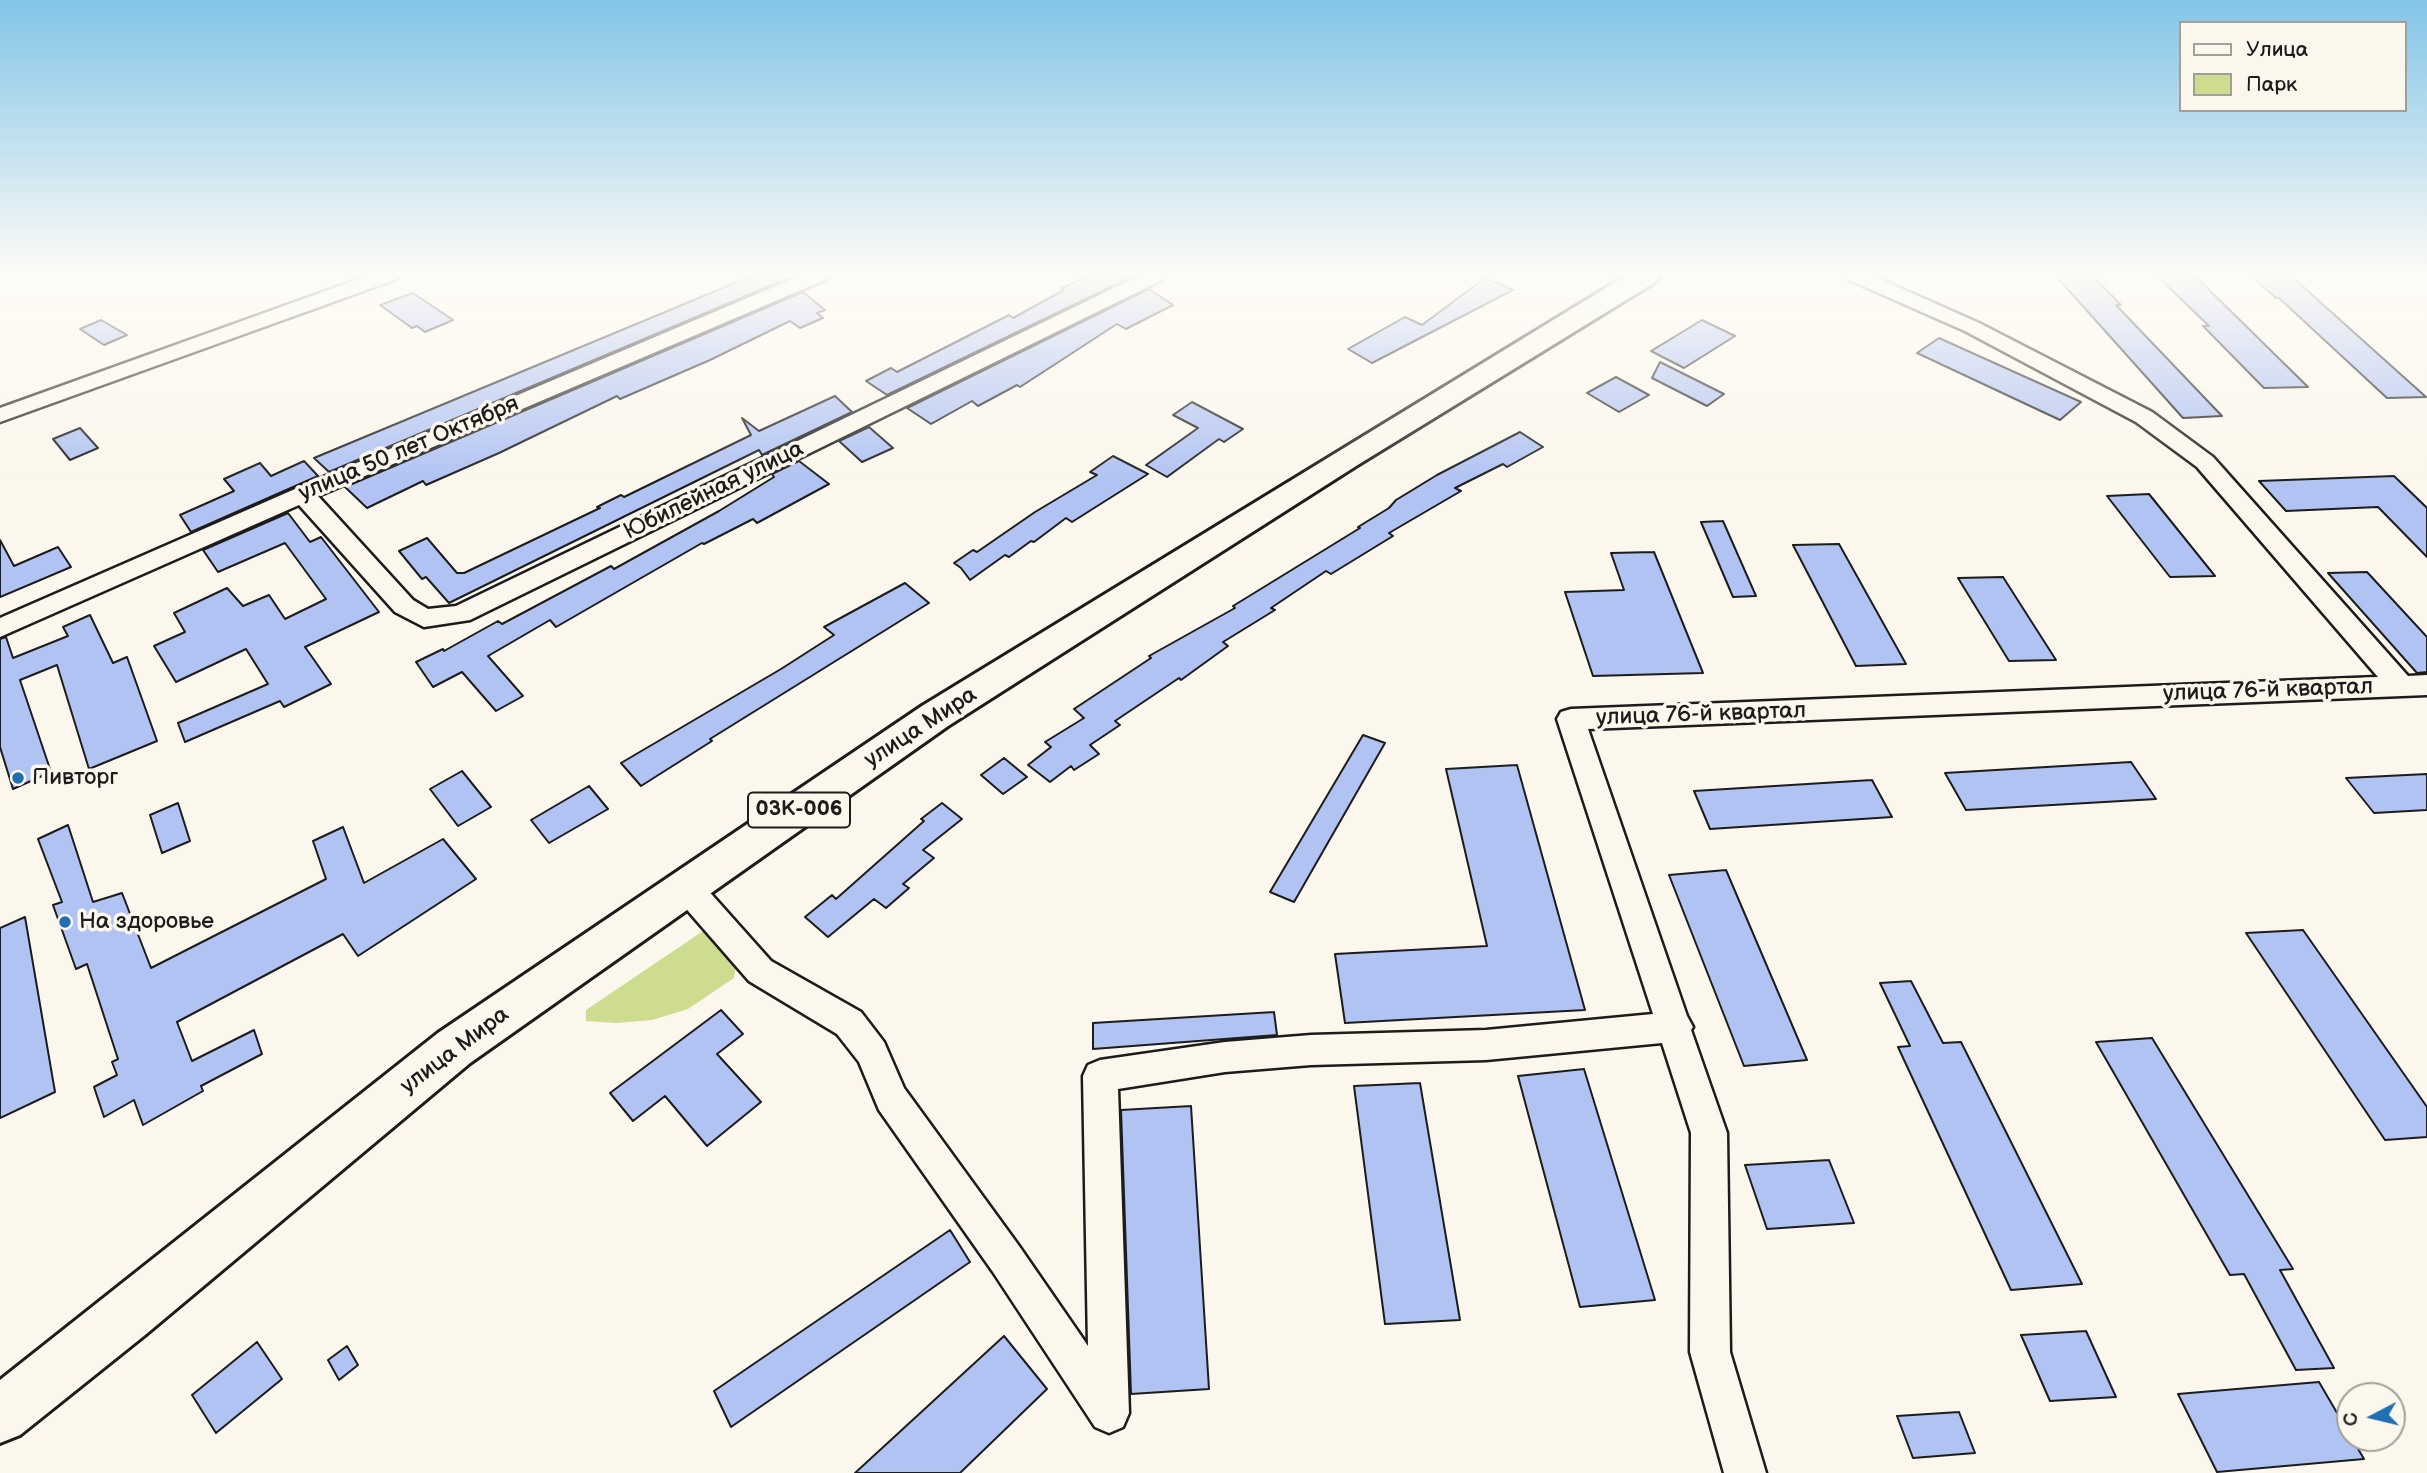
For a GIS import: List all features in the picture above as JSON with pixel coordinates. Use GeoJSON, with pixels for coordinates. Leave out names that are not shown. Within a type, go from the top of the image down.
{"type":"FeatureCollection","features":[{"type":"Feature","properties":{"kind":"main road","name":"улица Мира"},"geometry":{"type":"LineString","coordinates":[[0,1415],[126,1316],[454,1048],[935,716],[1534,344]]}},
{"type":"Feature","properties":{"kind":"street"},"geometry":{"type":"LineString","coordinates":[[0,415],[199,344]]}},
{"type":"Feature","properties":{"kind":"street","name":"улица 50 лет Октября"},"geometry":{"type":"LineString","coordinates":[[0,628],[303,494],[658,344]]}},
{"type":"Feature","properties":{"kind":"street","name":"Юбилейная улица"},"geometry":{"type":"LineString","coordinates":[[303,494],[404,606],[424,618],[461,614],[1016,344]]}},
{"type":"Feature","properties":{"kind":"street","name":"улица 76-й квартал"},"geometry":{"type":"LineString","coordinates":[[2004,344],[2144,417],[2205,462],[2414,685]]}},
{"type":"Feature","properties":{"kind":"street","name":"улица 76-й квартал"},"geometry":{"type":"LineString","coordinates":[[1745,1473],[1710,1352],[1709,1133],[1676,1027],[1571,719],[2414,685]]}},
{"type":"Feature","properties":{"kind":"street"},"geometry":{"type":"LineString","coordinates":[[686,887],[760,971],[849,1023],[872,1053],[891,1099],[1006,1259],[1109,1413],[1100,1076],[1225,1057],[1298,1051],[1486,1045],[1676,1027]]}},
{"type":"Feature","properties":{"kind":"green space"},"geometry":{"type":"Polygon","coordinates":[[[706,929],[737,960],[734,978],[688,1009],[652,1020],[616,1023],[586,1021],[586,1010],[706,929]]]}},
{"type":"Feature","properties":{"kind":"building"},"geometry":{"type":"Polygon","coordinates":[[[589,344],[633,344],[329,472],[314,458],[589,344]]]}},
{"type":"Feature","properties":{"kind":"building"},"geometry":{"type":"Polygon","coordinates":[[[681,344],[743,344],[620,399],[617,396],[499,453],[426,485],[423,481],[367,508],[345,487],[681,344]]]}},
{"type":"Feature","properties":{"kind":"building"},"geometry":{"type":"Polygon","coordinates":[[[953,344],[993,344],[887,395],[866,381],[891,368],[897,372],[953,344]]]}},
{"type":"Feature","properties":{"kind":"building"},"geometry":{"type":"Polygon","coordinates":[[[1038,344],[1087,344],[1020,387],[1017,385],[978,406],[972,401],[931,424],[907,408],[1038,344]]]}},
{"type":"Feature","properties":{"kind":"building"},"geometry":{"type":"Polygon","coordinates":[[[1357,344],[1409,344],[1372,363],[1348,349],[1357,344]]]}},
{"type":"Feature","properties":{"kind":"building"},"geometry":{"type":"Polygon","coordinates":[[[1663,344],[1723,344],[1684,368],[1651,351],[1663,344]]]}},
{"type":"Feature","properties":{"kind":"building"},"geometry":{"type":"Polygon","coordinates":[[[1931,344],[1952,344],[2081,402],[2060,420],[1917,353],[1931,344]]]}},
{"type":"Feature","properties":{"kind":"building"},"geometry":{"type":"Polygon","coordinates":[[[2117,344],[2153,344],[2222,416],[2183,418],[2117,344]]]}},
{"type":"Feature","properties":{"kind":"building"},"geometry":{"type":"Polygon","coordinates":[[[2220,344],[2264,344],[2308,387],[2264,388],[2220,344]]]}},
{"type":"Feature","properties":{"kind":"building"},"geometry":{"type":"Polygon","coordinates":[[[2328,344],[2367,344],[2426,397],[2387,398],[2328,344]]]}},
{"type":"Feature","properties":{"kind":"building"},"geometry":{"type":"Polygon","coordinates":[[[1660,362],[1724,394],[1707,406],[1652,378],[1660,362]]]}},
{"type":"Feature","properties":{"kind":"building"},"geometry":{"type":"Polygon","coordinates":[[[1616,377],[1649,395],[1619,412],[1587,393],[1616,377]]]}},
{"type":"Feature","properties":{"kind":"building"},"geometry":{"type":"Polygon","coordinates":[[[835,396],[852,412],[762,455],[759,450],[449,603],[426,577],[422,579],[399,551],[427,538],[457,573],[464,573],[600,508],[597,507],[621,495],[624,497],[751,435],[742,418],[759,431],[835,396]]]}},
{"type":"Feature","properties":{"kind":"building"},"geometry":{"type":"Polygon","coordinates":[[[1192,402],[1243,429],[1224,442],[1219,439],[1167,477],[1146,465],[1198,428],[1173,415],[1192,402]]]}},
{"type":"Feature","properties":{"kind":"building"},"geometry":{"type":"Polygon","coordinates":[[[869,427],[893,448],[862,462],[839,441],[869,427]]]}},
{"type":"Feature","properties":{"kind":"building"},"geometry":{"type":"Polygon","coordinates":[[[80,428],[98,448],[70,460],[53,439],[80,428]]]}},
{"type":"Feature","properties":{"kind":"building"},"geometry":{"type":"Polygon","coordinates":[[[1520,432],[1543,447],[1507,467],[1503,464],[1455,488],[1461,491],[1389,533],[1393,536],[1331,574],[1326,571],[1271,608],[1275,610],[1223,642],[1228,646],[1181,680],[1179,678],[1115,721],[1120,725],[1090,745],[1099,754],[1074,770],[1071,766],[1050,782],[1028,765],[1051,747],[1045,742],[1084,718],[1074,709],[1151,658],[1149,656],[1235,608],[1233,606],[1360,528],[1358,527],[1389,508],[1396,500],[1437,475],[1520,432]]]}},
{"type":"Feature","properties":{"kind":"building"},"geometry":{"type":"Polygon","coordinates":[[[1113,456],[1148,474],[1072,522],[1066,518],[1034,542],[1031,541],[1009,557],[1005,555],[970,580],[954,563],[973,550],[977,552],[1035,512],[1097,475],[1090,472],[1113,456]]]}},
{"type":"Feature","properties":{"kind":"building"},"geometry":{"type":"Polygon","coordinates":[[[304,461],[318,476],[191,532],[180,515],[234,491],[224,479],[260,463],[271,476],[304,461]]]}},
{"type":"Feature","properties":{"kind":"building"},"geometry":{"type":"Polygon","coordinates":[[[799,461],[829,484],[757,523],[753,519],[702,543],[556,627],[550,620],[488,656],[523,696],[496,711],[462,672],[433,687],[416,662],[443,649],[444,651],[498,621],[502,624],[611,566],[614,569],[719,511],[774,477],[772,474],[799,461]]]}},
{"type":"Feature","properties":{"kind":"building"},"geometry":{"type":"Polygon","coordinates":[[[2394,476],[2427,508],[2427,557],[2378,507],[2286,511],[2259,481],[2394,476]]]}},
{"type":"Feature","properties":{"kind":"building"},"geometry":{"type":"Polygon","coordinates":[[[2149,494],[2215,576],[2170,577],[2107,496],[2149,494]]]}},
{"type":"Feature","properties":{"kind":"building"},"geometry":{"type":"Polygon","coordinates":[[[288,513],[310,542],[321,537],[379,612],[305,647],[331,684],[284,707],[280,701],[185,742],[178,723],[268,684],[246,649],[176,682],[154,646],[185,632],[174,613],[227,588],[243,606],[269,595],[285,619],[326,599],[285,543],[218,572],[203,550],[288,513]]]}},
{"type":"Feature","properties":{"kind":"building"},"geometry":{"type":"Polygon","coordinates":[[[1723,521],[1756,596],[1733,597],[1701,522],[1723,521]]]}},
{"type":"Feature","properties":{"kind":"building"},"geometry":{"type":"Polygon","coordinates":[[[0,540],[14,566],[58,547],[71,567],[0,597],[0,540]]]}},
{"type":"Feature","properties":{"kind":"building"},"geometry":{"type":"Polygon","coordinates":[[[1839,544],[1906,664],[1856,666],[1793,545],[1839,544]]]}},
{"type":"Feature","properties":{"kind":"building"},"geometry":{"type":"Polygon","coordinates":[[[1654,552],[1703,673],[1593,676],[1565,592],[1624,590],[1611,553],[1654,552]]]}},
{"type":"Feature","properties":{"kind":"building"},"geometry":{"type":"Polygon","coordinates":[[[2367,572],[2427,637],[2427,672],[2417,673],[2328,573],[2367,572]]]}},
{"type":"Feature","properties":{"kind":"building"},"geometry":{"type":"Polygon","coordinates":[[[2003,577],[2056,660],[2009,661],[1958,578],[2003,577]]]}},
{"type":"Feature","properties":{"kind":"building"},"geometry":{"type":"Polygon","coordinates":[[[905,583],[929,603],[710,739],[712,741],[641,786],[621,763],[781,669],[834,635],[824,627],[905,583]]]}},
{"type":"Feature","properties":{"kind":"building"},"geometry":{"type":"Polygon","coordinates":[[[90,615],[113,663],[127,657],[157,741],[89,769],[57,665],[20,680],[51,772],[13,789],[0,747],[0,639],[6,637],[13,658],[68,636],[63,627],[90,615]]]}},
{"type":"Feature","properties":{"kind":"building"},"geometry":{"type":"Polygon","coordinates":[[[1363,735],[1385,743],[1294,902],[1270,892],[1363,735]]]}},
{"type":"Feature","properties":{"kind":"building"},"geometry":{"type":"Polygon","coordinates":[[[1004,758],[1027,777],[1003,794],[981,775],[1004,758]]]}},
{"type":"Feature","properties":{"kind":"building"},"geometry":{"type":"Polygon","coordinates":[[[2131,762],[2156,799],[1966,810],[1945,773],[2131,762]]]}},
{"type":"Feature","properties":{"kind":"building"},"geometry":{"type":"Polygon","coordinates":[[[1517,765],[1585,1010],[1345,1023],[1335,954],[1487,946],[1446,769],[1517,765]]]}},
{"type":"Feature","properties":{"kind":"building"},"geometry":{"type":"Polygon","coordinates":[[[462,771],[491,807],[458,826],[430,789],[462,771]]]}},
{"type":"Feature","properties":{"kind":"building"},"geometry":{"type":"Polygon","coordinates":[[[2427,774],[2427,810],[2374,813],[2346,778],[2427,774]]]}},
{"type":"Feature","properties":{"kind":"building"},"geometry":{"type":"Polygon","coordinates":[[[1872,780],[1892,817],[1710,829],[1694,791],[1872,780]]]}},
{"type":"Feature","properties":{"kind":"building"},"geometry":{"type":"Polygon","coordinates":[[[589,786],[608,809],[549,843],[531,820],[589,786]]]}},
{"type":"Feature","properties":{"kind":"building"},"geometry":{"type":"Polygon","coordinates":[[[178,803],[190,841],[162,853],[150,815],[178,803]]]}},
{"type":"Feature","properties":{"kind":"building"},"geometry":{"type":"Polygon","coordinates":[[[942,803],[962,819],[923,850],[934,858],[903,884],[909,888],[886,908],[874,899],[828,937],[805,917],[832,895],[836,899],[924,821],[921,819],[942,803]]]}},
{"type":"Feature","properties":{"kind":"building"},"geometry":{"type":"Polygon","coordinates":[[[68,825],[93,902],[122,893],[151,968],[326,879],[313,841],[343,827],[364,883],[443,839],[476,879],[358,956],[343,934],[177,1022],[192,1061],[254,1030],[262,1054],[201,1086],[203,1091],[143,1125],[134,1100],[104,1117],[94,1087],[117,1075],[112,1062],[118,1059],[87,964],[76,969],[53,905],[62,902],[38,839],[68,825]]]}},
{"type":"Feature","properties":{"kind":"building"},"geometry":{"type":"Polygon","coordinates":[[[1726,870],[1807,1060],[1744,1066],[1669,875],[1726,870]]]}},
{"type":"Feature","properties":{"kind":"building"},"geometry":{"type":"Polygon","coordinates":[[[25,917],[55,1092],[0,1118],[0,928],[25,917]]]}},
{"type":"Feature","properties":{"kind":"building"},"geometry":{"type":"Polygon","coordinates":[[[2303,930],[2427,1107],[2427,1137],[2385,1140],[2246,933],[2303,930]]]}},
{"type":"Feature","properties":{"kind":"building"},"geometry":{"type":"Polygon","coordinates":[[[1911,981],[1943,1043],[1961,1042],[2082,1284],[2011,1290],[1898,1047],[1910,1046],[1880,983],[1911,981]]]}},
{"type":"Feature","properties":{"kind":"building"},"geometry":{"type":"Polygon","coordinates":[[[721,1010],[743,1034],[717,1054],[761,1102],[707,1146],[665,1096],[633,1121],[610,1093],[721,1010]]]}},
{"type":"Feature","properties":{"kind":"building"},"geometry":{"type":"Polygon","coordinates":[[[1274,1012],[1277,1035],[1093,1049],[1093,1023],[1274,1012]]]}},
{"type":"Feature","properties":{"kind":"building"},"geometry":{"type":"Polygon","coordinates":[[[2152,1038],[2293,1269],[2280,1270],[2334,1368],[2296,1370],[2244,1274],[2230,1275],[2096,1042],[2152,1038]]]}},
{"type":"Feature","properties":{"kind":"building"},"geometry":{"type":"Polygon","coordinates":[[[1584,1069],[1655,1300],[1580,1307],[1518,1076],[1584,1069]]]}},
{"type":"Feature","properties":{"kind":"building"},"geometry":{"type":"Polygon","coordinates":[[[1420,1083],[1460,1320],[1385,1324],[1354,1086],[1420,1083]]]}},
{"type":"Feature","properties":{"kind":"building"},"geometry":{"type":"Polygon","coordinates":[[[1191,1106],[1209,1389],[1131,1394],[1121,1110],[1191,1106]]]}},
{"type":"Feature","properties":{"kind":"building"},"geometry":{"type":"Polygon","coordinates":[[[1829,1160],[1854,1223],[1767,1229],[1745,1165],[1829,1160]]]}},
{"type":"Feature","properties":{"kind":"building"},"geometry":{"type":"Polygon","coordinates":[[[950,1230],[970,1262],[731,1427],[714,1391],[950,1230]]]}},
{"type":"Feature","properties":{"kind":"building"},"geometry":{"type":"Polygon","coordinates":[[[2086,1331],[2116,1397],[2050,1401],[2021,1335],[2086,1331]]]}},
{"type":"Feature","properties":{"kind":"building"},"geometry":{"type":"Polygon","coordinates":[[[1004,1336],[1047,1389],[960,1473],[855,1473],[1004,1336]]]}},
{"type":"Feature","properties":{"kind":"building"},"geometry":{"type":"Polygon","coordinates":[[[257,1342],[282,1379],[216,1433],[192,1395],[257,1342]]]}},
{"type":"Feature","properties":{"kind":"building"},"geometry":{"type":"Polygon","coordinates":[[[347,1346],[358,1365],[339,1380],[328,1360],[347,1346]]]}},
{"type":"Feature","properties":{"kind":"building"},"geometry":{"type":"Polygon","coordinates":[[[2319,1382],[2336,1411],[2336,1452],[2360,1452],[2364,1459],[2217,1472],[2178,1394],[2319,1382]]]}},
{"type":"Feature","properties":{"kind":"building"},"geometry":{"type":"Polygon","coordinates":[[[1959,1412],[1975,1453],[1913,1458],[1897,1416],[1959,1412]]]}},
{"type":"Feature","properties":{"kind":"place","name":"Пивторг"},"geometry":{"type":"Point","coordinates":[18,778]}},
{"type":"Feature","properties":{"kind":"place","name":"На здоровье"},"geometry":{"type":"Point","coordinates":[65,922]}}]}
